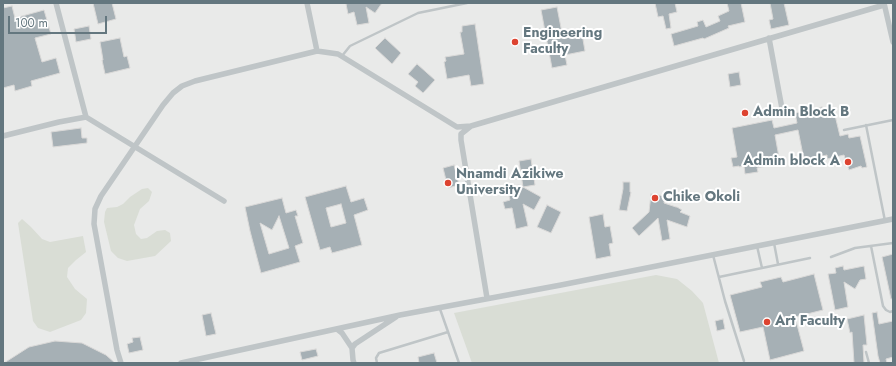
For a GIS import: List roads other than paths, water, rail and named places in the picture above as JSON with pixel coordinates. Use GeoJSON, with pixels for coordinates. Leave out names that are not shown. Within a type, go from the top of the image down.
{"type":"FeatureCollection","features":[{"type":"Feature","properties":{"kind":"street"},"geometry":{"type":"LineString","coordinates":[[56,3],[86,117]]}},
{"type":"Feature","properties":{"kind":"street"},"geometry":{"type":"LineString","coordinates":[[308,3],[317,51]]}},
{"type":"Feature","properties":{"kind":"street"},"geometry":{"type":"LineString","coordinates":[[457,127],[471,126],[884,4],[893,42]]}},
{"type":"Feature","properties":{"kind":"street"},"geometry":{"type":"LineString","coordinates":[[769,38],[783,114]]}},
{"type":"Feature","properties":{"kind":"street"},"geometry":{"type":"LineString","coordinates":[[121,363],[117,350],[94,224],[95,210],[101,196],[163,105],[182,86],[195,81],[317,51],[342,56],[457,127],[461,134],[461,146],[487,298]]}},
{"type":"Feature","properties":{"kind":"street"},"geometry":{"type":"LineString","coordinates":[[3,136],[86,117],[224,201]]}},
{"type":"Feature","properties":{"kind":"street"},"geometry":{"type":"LineString","coordinates":[[461,134],[471,126]]}},
{"type":"Feature","properties":{"kind":"street"},"geometry":{"type":"LineString","coordinates":[[181,363],[439,307],[560,285],[893,219]]}},
{"type":"Feature","properties":{"kind":"street"},"geometry":{"type":"LineString","coordinates":[[352,348],[355,344],[400,315]]}},
{"type":"Feature","properties":{"kind":"street"},"geometry":{"type":"LineString","coordinates":[[337,328],[342,332],[352,348],[354,363]]}},
{"type":"Feature","properties":{"kind":"lane"},"geometry":{"type":"LineString","coordinates":[[342,56],[350,46],[418,13],[467,3]]}},
{"type":"Feature","properties":{"kind":"lane"},"geometry":{"type":"LineString","coordinates":[[844,130],[893,120]]}},
{"type":"Feature","properties":{"kind":"lane"},"geometry":{"type":"LineString","coordinates":[[866,125],[885,221]]}},
{"type":"Feature","properties":{"kind":"lane"},"geometry":{"type":"LineString","coordinates":[[774,242],[778,264]]}},
{"type":"Feature","properties":{"kind":"lane"},"geometry":{"type":"LineString","coordinates":[[831,257],[855,248],[893,243]]}},
{"type":"Feature","properties":{"kind":"lane"},"geometry":{"type":"LineString","coordinates":[[757,246],[762,268]]}},
{"type":"Feature","properties":{"kind":"lane"},"geometry":{"type":"LineString","coordinates":[[871,246],[883,306],[886,310],[890,312],[893,311]]}},
{"type":"Feature","properties":{"kind":"lane"},"geometry":{"type":"LineString","coordinates":[[713,254],[725,301],[744,361]]}},
{"type":"Feature","properties":{"kind":"lane"},"geometry":{"type":"LineString","coordinates":[[719,277],[810,258]]}},
{"type":"Feature","properties":{"kind":"lane"},"geometry":{"type":"LineString","coordinates":[[439,307],[459,363]]}},
{"type":"Feature","properties":{"kind":"lane"},"geometry":{"type":"LineString","coordinates":[[377,363],[376,358],[379,353],[448,332]]}},
{"type":"Feature","properties":{"kind":"lane"},"geometry":{"type":"LineString","coordinates":[[866,352],[869,363]]}},
{"type":"Feature","properties":{"kind":"place","name":"Engineering Faculty"},"geometry":{"type":"Point","coordinates":[515,42]}},
{"type":"Feature","properties":{"kind":"place","name":"Admin Block B"},"geometry":{"type":"Point","coordinates":[745,113]}},
{"type":"Feature","properties":{"kind":"place","name":"Admin block A"},"geometry":{"type":"Point","coordinates":[848,162]}},
{"type":"Feature","properties":{"kind":"place","name":"Nnamdi Azikiwe University"},"geometry":{"type":"Point","coordinates":[448,183]}},
{"type":"Feature","properties":{"kind":"place","name":"Chike Okoli"},"geometry":{"type":"Point","coordinates":[655,198]}},
{"type":"Feature","properties":{"kind":"place","name":"Art Faculty"},"geometry":{"type":"Point","coordinates":[767,322]}}]}
